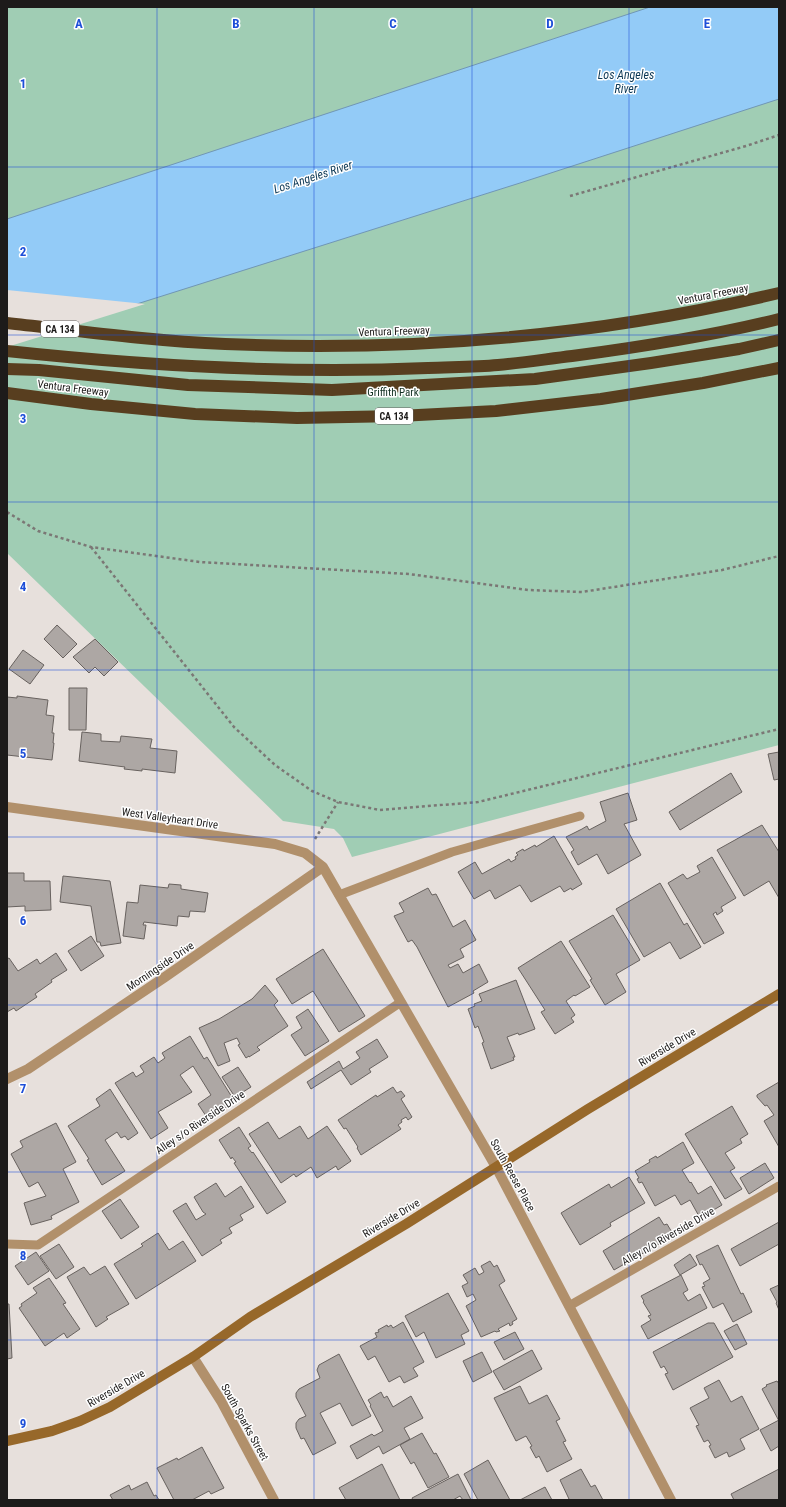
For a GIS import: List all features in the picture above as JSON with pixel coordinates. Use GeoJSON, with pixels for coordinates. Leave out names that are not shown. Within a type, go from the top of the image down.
{"type":"FeatureCollection","features":[{"type":"Feature","properties":{"kind":"highway","name":"Ventura Freeway"},"geometry":{"type":"LineString","coordinates":[[7,323],[181,341],[278,345],[377,345],[428,343],[518,336],[582,329],[675,315],[779,293]]}},
{"type":"Feature","properties":{"kind":"highway"},"geometry":{"type":"LineString","coordinates":[[7,351],[162,366],[253,370],[367,371],[498,365],[634,348],[748,327],[779,319]]}},
{"type":"Feature","properties":{"kind":"highway"},"geometry":{"type":"LineString","coordinates":[[7,370],[39,370],[188,385],[332,390],[535,379],[739,349],[779,340]]}},
{"type":"Feature","properties":{"kind":"highway","name":"Ventura Freeway"},"geometry":{"type":"LineString","coordinates":[[7,393],[91,404],[195,414],[297,418],[399,416],[496,411],[601,399],[703,383],[779,368]]}},
{"type":"Feature","properties":{"kind":"main road","name":"Riverside Drive"},"geometry":{"type":"LineString","coordinates":[[7,1441],[52,1431],[80,1421],[110,1407],[193,1357],[250,1317],[406,1224],[588,1109],[779,994]]}},
{"type":"Feature","properties":{"kind":"street","name":"West Valleyheart Drive"},"geometry":{"type":"LineString","coordinates":[[7,807],[275,844],[305,853],[323,867]]}},
{"type":"Feature","properties":{"kind":"street","name":"South Reese Place"},"geometry":{"type":"LineString","coordinates":[[323,867],[496,1167],[671,1500]]}},
{"type":"Feature","properties":{"kind":"street","name":"Morningside Drive"},"geometry":{"type":"LineString","coordinates":[[7,1079],[34,1065],[165,977],[323,867]]}},
{"type":"Feature","properties":{"kind":"street","name":"South Sparks Street"},"geometry":{"type":"LineString","coordinates":[[193,1357],[221,1401],[274,1500]]}},
{"type":"Feature","properties":{"kind":"lane"},"geometry":{"type":"LineString","coordinates":[[339,895],[452,852],[580,816]]}},
{"type":"Feature","properties":{"kind":"lane","name":"Alley s/o Riverside Drive"},"geometry":{"type":"LineString","coordinates":[[7,1244],[38,1245],[401,1002]]}},
{"type":"Feature","properties":{"kind":"lane","name":"Alley n/o Riverside Drive"},"geometry":{"type":"LineString","coordinates":[[569,1306],[779,1186]]}},
{"type":"Feature","properties":{"kind":"path"},"geometry":{"type":"LineString","coordinates":[[570,196],[746,146],[779,135]]}},
{"type":"Feature","properties":{"kind":"path"},"geometry":{"type":"LineString","coordinates":[[7,512],[38,531],[91,548],[200,562],[410,574],[528,590],[582,592],[722,570],[779,556]]}},
{"type":"Feature","properties":{"kind":"path"},"geometry":{"type":"LineString","coordinates":[[91,548],[234,727],[274,765],[312,791],[338,802],[380,810],[478,802],[779,729]]}},
{"type":"Feature","properties":{"kind":"path"},"geometry":{"type":"LineString","coordinates":[[305,853],[338,802]]}},
{"type":"Feature","properties":{"kind":"green space","name":"Griffith Park"},"geometry":{"type":"Polygon","coordinates":[[[7,7],[779,7],[779,745],[352,857],[343,838],[334,829],[283,821],[7,553],[7,7]]]}},
{"type":"Feature","properties":{"kind":"water","name":"Los Angeles River"},"geometry":{"type":"Polygon","coordinates":[[[650,7],[779,7],[779,99],[520,183],[7,345],[7,219],[650,7]]]}},
{"type":"Feature","properties":{"kind":"pier"},"geometry":{"type":"Polygon","coordinates":[[[7,290],[145,304],[7,347],[7,290]]]}},
{"type":"Feature","properties":{"kind":"building"},"geometry":{"type":"Polygon","coordinates":[[[57,625],[77,644],[63,658],[44,639],[57,625]]]}},
{"type":"Feature","properties":{"kind":"building"},"geometry":{"type":"Polygon","coordinates":[[[95,639],[118,662],[104,676],[95,667],[89,673],[73,657],[95,639]]]}},
{"type":"Feature","properties":{"kind":"building"},"geometry":{"type":"Polygon","coordinates":[[[23,650],[44,665],[30,684],[9,669],[23,650]]]}},
{"type":"Feature","properties":{"kind":"building"},"geometry":{"type":"Polygon","coordinates":[[[69,688],[87,688],[86,730],[69,730],[69,688]]]}},
{"type":"Feature","properties":{"kind":"building"},"geometry":{"type":"Polygon","coordinates":[[[17,696],[48,700],[46,715],[54,716],[52,733],[54,733],[54,743],[52,760],[7,755],[7,697],[17,698],[17,696]]]}},
{"type":"Feature","properties":{"kind":"building"},"geometry":{"type":"Polygon","coordinates":[[[82,732],[101,734],[101,741],[120,742],[121,736],[152,739],[150,748],[177,751],[175,773],[142,769],[142,771],[124,769],[125,767],[79,761],[82,732]]]}},
{"type":"Feature","properties":{"kind":"building"},"geometry":{"type":"Polygon","coordinates":[[[779,752],[779,779],[774,780],[768,754],[779,752]]]}},
{"type":"Feature","properties":{"kind":"building"},"geometry":{"type":"Polygon","coordinates":[[[731,773],[742,792],[680,830],[669,812],[731,773]]]}},
{"type":"Feature","properties":{"kind":"building"},"geometry":{"type":"Polygon","coordinates":[[[628,793],[637,820],[624,824],[641,855],[608,874],[597,854],[578,865],[571,852],[574,850],[566,837],[587,826],[589,830],[606,821],[600,802],[628,793]]]}},
{"type":"Feature","properties":{"kind":"building"},"geometry":{"type":"Polygon","coordinates":[[[762,825],[779,852],[779,898],[769,881],[744,896],[717,850],[762,825]]]}},
{"type":"Feature","properties":{"kind":"building"},"geometry":{"type":"Polygon","coordinates":[[[554,836],[582,884],[572,890],[571,888],[564,892],[560,886],[531,902],[520,885],[495,899],[490,890],[474,899],[458,872],[475,862],[482,874],[509,859],[511,862],[516,859],[515,857],[518,855],[516,853],[523,849],[524,851],[535,845],[536,847],[554,836]]]}},
{"type":"Feature","properties":{"kind":"building"},"geometry":{"type":"Polygon","coordinates":[[[712,857],[736,898],[721,907],[723,911],[717,915],[716,912],[713,914],[724,933],[704,944],[668,883],[683,874],[687,879],[700,872],[697,866],[712,857]]]}},
{"type":"Feature","properties":{"kind":"building"},"geometry":{"type":"Polygon","coordinates":[[[7,873],[24,873],[24,881],[50,881],[51,910],[25,911],[25,906],[7,907],[7,873]]]}},
{"type":"Feature","properties":{"kind":"building"},"geometry":{"type":"Polygon","coordinates":[[[63,876],[110,881],[121,943],[101,946],[100,942],[97,942],[91,906],[60,902],[63,876]]]}},
{"type":"Feature","properties":{"kind":"building"},"geometry":{"type":"Polygon","coordinates":[[[660,883],[684,925],[687,923],[701,947],[680,959],[670,942],[644,957],[616,909],[660,883]]]}},
{"type":"Feature","properties":{"kind":"building"},"geometry":{"type":"Polygon","coordinates":[[[169,884],[181,885],[181,889],[208,893],[205,912],[190,911],[189,917],[178,916],[177,926],[144,922],[143,925],[146,925],[144,939],[123,936],[127,902],[138,903],[140,885],[168,888],[169,884]]]}},
{"type":"Feature","properties":{"kind":"building"},"geometry":{"type":"Polygon","coordinates":[[[428,888],[432,895],[436,894],[453,927],[465,920],[476,940],[460,949],[464,957],[448,965],[450,968],[458,964],[463,973],[479,964],[488,982],[473,991],[474,993],[448,1007],[417,947],[412,940],[408,942],[394,916],[404,912],[399,903],[428,888]]]}},
{"type":"Feature","properties":{"kind":"building"},"geometry":{"type":"Polygon","coordinates":[[[613,915],[640,960],[616,974],[626,992],[605,1005],[590,980],[592,979],[569,941],[613,915]]]}},
{"type":"Feature","properties":{"kind":"building"},"geometry":{"type":"Polygon","coordinates":[[[91,936],[104,956],[81,971],[68,951],[91,936]]]}},
{"type":"Feature","properties":{"kind":"building"},"geometry":{"type":"Polygon","coordinates":[[[561,941],[590,987],[566,1001],[575,1015],[571,1018],[574,1022],[555,1034],[541,1012],[545,1010],[518,968],[561,941]]]}},
{"type":"Feature","properties":{"kind":"building"},"geometry":{"type":"Polygon","coordinates":[[[323,949],[365,1016],[339,1032],[313,991],[292,1004],[276,979],[323,949]]]}},
{"type":"Feature","properties":{"kind":"building"},"geometry":{"type":"Polygon","coordinates":[[[56,953],[67,970],[51,980],[52,982],[35,994],[37,997],[16,1011],[14,1008],[7,1012],[7,959],[9,958],[18,971],[37,959],[40,964],[56,953]]]}},
{"type":"Feature","properties":{"kind":"building"},"geometry":{"type":"Polygon","coordinates":[[[516,980],[535,1029],[519,1035],[518,1033],[507,1037],[515,1057],[513,1057],[514,1060],[491,1069],[478,1026],[475,1028],[468,1009],[475,1006],[474,1004],[482,1001],[479,994],[516,980]]]}},
{"type":"Feature","properties":{"kind":"building"},"geometry":{"type":"Polygon","coordinates":[[[265,985],[278,1001],[274,1005],[288,1026],[257,1047],[260,1050],[246,1058],[238,1045],[240,1044],[237,1038],[224,1043],[230,1061],[218,1066],[199,1028],[219,1019],[252,999],[265,985]]]}},
{"type":"Feature","properties":{"kind":"building"},"geometry":{"type":"Polygon","coordinates":[[[308,1009],[329,1041],[305,1056],[291,1035],[302,1028],[296,1017],[308,1009]]]}},
{"type":"Feature","properties":{"kind":"building"},"geometry":{"type":"Polygon","coordinates":[[[190,1036],[204,1059],[207,1057],[235,1102],[208,1119],[198,1104],[211,1095],[193,1066],[180,1075],[192,1092],[158,1112],[168,1128],[151,1139],[115,1083],[133,1072],[136,1077],[144,1072],[140,1066],[154,1057],[158,1063],[165,1058],[162,1053],[190,1036]]]}},
{"type":"Feature","properties":{"kind":"building"},"geometry":{"type":"Polygon","coordinates":[[[377,1039],[388,1057],[369,1069],[371,1072],[351,1085],[341,1070],[311,1089],[307,1082],[339,1061],[343,1069],[360,1058],[356,1052],[377,1039]]]}},
{"type":"Feature","properties":{"kind":"building"},"geometry":{"type":"Polygon","coordinates":[[[238,1067],[251,1087],[235,1097],[222,1077],[238,1067]]]}},
{"type":"Feature","properties":{"kind":"building"},"geometry":{"type":"Polygon","coordinates":[[[779,1082],[779,1147],[764,1121],[774,1115],[767,1105],[765,1106],[757,1097],[757,1095],[779,1082]]]}},
{"type":"Feature","properties":{"kind":"building"},"geometry":{"type":"Polygon","coordinates":[[[393,1087],[397,1093],[401,1091],[405,1096],[401,1099],[412,1117],[408,1120],[406,1117],[401,1120],[402,1122],[398,1125],[401,1129],[361,1155],[357,1148],[358,1147],[346,1128],[344,1129],[338,1120],[376,1095],[377,1097],[393,1087]]]}},
{"type":"Feature","properties":{"kind":"building"},"geometry":{"type":"Polygon","coordinates":[[[110,1089],[138,1133],[128,1140],[125,1136],[121,1138],[117,1132],[105,1140],[125,1171],[102,1185],[87,1160],[89,1159],[68,1126],[100,1106],[96,1099],[110,1089]]]}},
{"type":"Feature","properties":{"kind":"building"},"geometry":{"type":"Polygon","coordinates":[[[732,1106],[748,1134],[740,1139],[742,1143],[725,1153],[735,1168],[730,1171],[742,1189],[725,1199],[685,1134],[732,1106]]]}},
{"type":"Feature","properties":{"kind":"building"},"geometry":{"type":"Polygon","coordinates":[[[268,1122],[279,1139],[300,1126],[308,1139],[327,1126],[351,1161],[338,1170],[336,1166],[317,1178],[311,1167],[296,1177],[294,1174],[281,1183],[249,1134],[268,1122]]]}},
{"type":"Feature","properties":{"kind":"building"},"geometry":{"type":"Polygon","coordinates":[[[56,1123],[76,1162],[63,1169],[79,1202],[51,1216],[52,1219],[31,1225],[24,1203],[46,1196],[38,1182],[29,1187],[11,1154],[23,1147],[20,1141],[56,1123]]]}},
{"type":"Feature","properties":{"kind":"building"},"geometry":{"type":"Polygon","coordinates":[[[239,1127],[251,1146],[248,1148],[252,1153],[253,1152],[286,1202],[267,1214],[234,1163],[236,1162],[232,1157],[231,1159],[219,1140],[239,1127]]]}},
{"type":"Feature","properties":{"kind":"building"},"geometry":{"type":"Polygon","coordinates":[[[683,1142],[694,1163],[682,1170],[690,1183],[691,1182],[698,1194],[711,1186],[722,1205],[700,1218],[690,1200],[681,1205],[675,1195],[655,1206],[642,1182],[639,1183],[637,1179],[639,1178],[635,1171],[650,1162],[649,1160],[656,1156],[657,1158],[683,1142]]]}},
{"type":"Feature","properties":{"kind":"building"},"geometry":{"type":"Polygon","coordinates":[[[765,1163],[774,1178],[749,1194],[740,1178],[765,1163]]]}},
{"type":"Feature","properties":{"kind":"building"},"geometry":{"type":"Polygon","coordinates":[[[629,1177],[645,1203],[610,1223],[611,1226],[580,1245],[561,1213],[609,1184],[611,1188],[629,1177]]]}},
{"type":"Feature","properties":{"kind":"building"},"geometry":{"type":"Polygon","coordinates":[[[216,1183],[225,1197],[241,1186],[254,1207],[240,1215],[243,1220],[229,1228],[232,1233],[220,1240],[222,1243],[202,1256],[173,1211],[186,1203],[196,1220],[206,1214],[203,1212],[194,1197],[216,1183]]]}},
{"type":"Feature","properties":{"kind":"building"},"geometry":{"type":"Polygon","coordinates":[[[120,1199],[139,1227],[121,1239],[102,1211],[120,1199]]]}},
{"type":"Feature","properties":{"kind":"building"},"geometry":{"type":"Polygon","coordinates":[[[659,1217],[664,1225],[667,1224],[673,1234],[670,1236],[671,1237],[614,1270],[603,1251],[659,1217]]]}},
{"type":"Feature","properties":{"kind":"building"},"geometry":{"type":"Polygon","coordinates":[[[779,1222],[779,1244],[740,1266],[731,1249],[779,1222]]]}},
{"type":"Feature","properties":{"kind":"building"},"geometry":{"type":"Polygon","coordinates":[[[158,1233],[169,1250],[183,1241],[196,1261],[136,1299],[114,1264],[143,1246],[141,1244],[158,1233]]]}},
{"type":"Feature","properties":{"kind":"building"},"geometry":{"type":"Polygon","coordinates":[[[59,1244],[74,1267],[56,1279],[40,1256],[59,1244]]]}},
{"type":"Feature","properties":{"kind":"building"},"geometry":{"type":"Polygon","coordinates":[[[718,1245],[741,1294],[743,1293],[752,1312],[733,1322],[723,1303],[713,1308],[702,1287],[705,1286],[703,1283],[710,1279],[702,1264],[700,1265],[696,1256],[718,1245]]]}},
{"type":"Feature","properties":{"kind":"building"},"geometry":{"type":"Polygon","coordinates":[[[36,1252],[49,1271],[28,1285],[15,1266],[36,1252]]]}},
{"type":"Feature","properties":{"kind":"building"},"geometry":{"type":"Polygon","coordinates":[[[690,1254],[697,1265],[680,1275],[674,1265],[690,1254]]]}},
{"type":"Feature","properties":{"kind":"building"},"geometry":{"type":"Polygon","coordinates":[[[490,1261],[494,1267],[497,1265],[505,1281],[499,1285],[517,1319],[512,1322],[513,1324],[510,1326],[509,1323],[498,1329],[500,1331],[495,1331],[481,1337],[466,1306],[476,1300],[473,1294],[467,1297],[462,1286],[468,1283],[463,1275],[475,1268],[479,1275],[484,1272],[481,1266],[490,1261]]]}},
{"type":"Feature","properties":{"kind":"building"},"geometry":{"type":"Polygon","coordinates":[[[105,1266],[129,1304],[106,1317],[108,1319],[96,1327],[67,1277],[84,1267],[90,1275],[105,1266]]]}},
{"type":"Feature","properties":{"kind":"building"},"geometry":{"type":"Polygon","coordinates":[[[681,1275],[688,1290],[683,1293],[688,1301],[700,1294],[707,1308],[648,1339],[641,1326],[651,1320],[648,1316],[651,1315],[641,1296],[681,1275]]]}},
{"type":"Feature","properties":{"kind":"building"},"geometry":{"type":"Polygon","coordinates":[[[49,1278],[66,1303],[63,1304],[80,1329],[67,1338],[64,1333],[45,1346],[19,1308],[22,1306],[21,1304],[37,1293],[33,1288],[49,1278]]]}},
{"type":"Feature","properties":{"kind":"building"},"geometry":{"type":"Polygon","coordinates":[[[779,1285],[779,1310],[776,1303],[777,1302],[770,1289],[779,1285]]]}},
{"type":"Feature","properties":{"kind":"building"},"geometry":{"type":"Polygon","coordinates":[[[448,1293],[469,1331],[461,1335],[465,1344],[436,1358],[424,1332],[416,1337],[405,1316],[448,1293]]]}},
{"type":"Feature","properties":{"kind":"building"},"geometry":{"type":"Polygon","coordinates":[[[7,1304],[9,1304],[12,1358],[7,1359],[7,1304]]]}},
{"type":"Feature","properties":{"kind":"building"},"geometry":{"type":"Polygon","coordinates":[[[403,1322],[424,1362],[413,1368],[418,1376],[404,1383],[400,1376],[389,1382],[375,1356],[368,1360],[360,1346],[377,1337],[375,1333],[379,1332],[378,1330],[387,1325],[388,1327],[391,1325],[393,1328],[403,1322]]]}},
{"type":"Feature","properties":{"kind":"building"},"geometry":{"type":"Polygon","coordinates":[[[708,1323],[714,1323],[733,1357],[673,1390],[665,1374],[668,1373],[664,1366],[661,1368],[653,1352],[708,1323]]]}},
{"type":"Feature","properties":{"kind":"building"},"geometry":{"type":"Polygon","coordinates":[[[737,1324],[747,1344],[735,1350],[724,1331],[737,1324]]]}},
{"type":"Feature","properties":{"kind":"building"},"geometry":{"type":"Polygon","coordinates":[[[515,1332],[524,1349],[504,1360],[494,1342],[515,1332]]]}},
{"type":"Feature","properties":{"kind":"building"},"geometry":{"type":"Polygon","coordinates":[[[532,1350],[542,1369],[504,1390],[493,1371],[532,1350]]]}},
{"type":"Feature","properties":{"kind":"building"},"geometry":{"type":"Polygon","coordinates":[[[482,1352],[492,1372],[473,1382],[463,1361],[482,1352]]]}},
{"type":"Feature","properties":{"kind":"building"},"geometry":{"type":"Polygon","coordinates":[[[339,1354],[371,1416],[352,1426],[340,1403],[320,1413],[336,1443],[313,1455],[304,1438],[301,1439],[296,1428],[296,1423],[299,1419],[306,1416],[296,1397],[296,1393],[299,1389],[320,1378],[317,1370],[319,1365],[339,1354]]]}},
{"type":"Feature","properties":{"kind":"building"},"geometry":{"type":"Polygon","coordinates":[[[719,1380],[731,1402],[742,1396],[759,1429],[740,1439],[745,1449],[729,1457],[727,1452],[715,1458],[709,1446],[711,1445],[708,1440],[704,1442],[696,1426],[699,1425],[690,1408],[709,1398],[704,1388],[719,1380]]]}},
{"type":"Feature","properties":{"kind":"building"},"geometry":{"type":"Polygon","coordinates":[[[777,1381],[779,1384],[779,1421],[762,1389],[767,1386],[766,1385],[777,1381]]]}},
{"type":"Feature","properties":{"kind":"building"},"geometry":{"type":"Polygon","coordinates":[[[520,1386],[529,1404],[547,1395],[560,1419],[556,1421],[566,1441],[563,1442],[572,1459],[547,1472],[539,1456],[536,1458],[530,1447],[532,1446],[526,1436],[516,1441],[494,1398],[520,1386]]]}},
{"type":"Feature","properties":{"kind":"building"},"geometry":{"type":"Polygon","coordinates":[[[381,1392],[384,1398],[387,1396],[393,1407],[411,1396],[423,1418],[404,1428],[410,1439],[383,1454],[379,1446],[357,1459],[350,1446],[372,1434],[374,1436],[383,1431],[368,1400],[381,1392]]]}},
{"type":"Feature","properties":{"kind":"building"},"geometry":{"type":"Polygon","coordinates":[[[779,1420],[779,1446],[771,1451],[760,1430],[779,1420]]]}},
{"type":"Feature","properties":{"kind":"building"},"geometry":{"type":"Polygon","coordinates":[[[422,1433],[434,1454],[436,1453],[449,1477],[428,1488],[414,1462],[411,1464],[400,1445],[422,1433]]]}},
{"type":"Feature","properties":{"kind":"building"},"geometry":{"type":"Polygon","coordinates":[[[202,1447],[224,1488],[211,1494],[209,1491],[192,1500],[174,1500],[157,1468],[177,1458],[178,1460],[202,1447]]]}},
{"type":"Feature","properties":{"kind":"building"},"geometry":{"type":"Polygon","coordinates":[[[488,1460],[510,1500],[478,1500],[464,1474],[488,1460]]]}},
{"type":"Feature","properties":{"kind":"building"},"geometry":{"type":"Polygon","coordinates":[[[382,1464],[400,1500],[346,1500],[339,1488],[382,1464]]]}},
{"type":"Feature","properties":{"kind":"building"},"geometry":{"type":"Polygon","coordinates":[[[581,1469],[591,1487],[595,1485],[603,1500],[567,1500],[569,1499],[560,1480],[581,1469]]]}},
{"type":"Feature","properties":{"kind":"building"},"geometry":{"type":"Polygon","coordinates":[[[779,1469],[779,1500],[734,1500],[731,1494],[779,1469]]]}},
{"type":"Feature","properties":{"kind":"building"},"geometry":{"type":"Polygon","coordinates":[[[458,1474],[471,1500],[463,1500],[460,1496],[453,1500],[413,1500],[412,1498],[458,1474]]]}},
{"type":"Feature","properties":{"kind":"building"},"geometry":{"type":"Polygon","coordinates":[[[147,1482],[154,1496],[156,1495],[159,1500],[113,1500],[110,1495],[129,1485],[131,1490],[147,1482]]]}},
{"type":"Feature","properties":{"kind":"building"},"geometry":{"type":"Polygon","coordinates":[[[545,1487],[552,1500],[520,1500],[545,1487]]]}}]}
